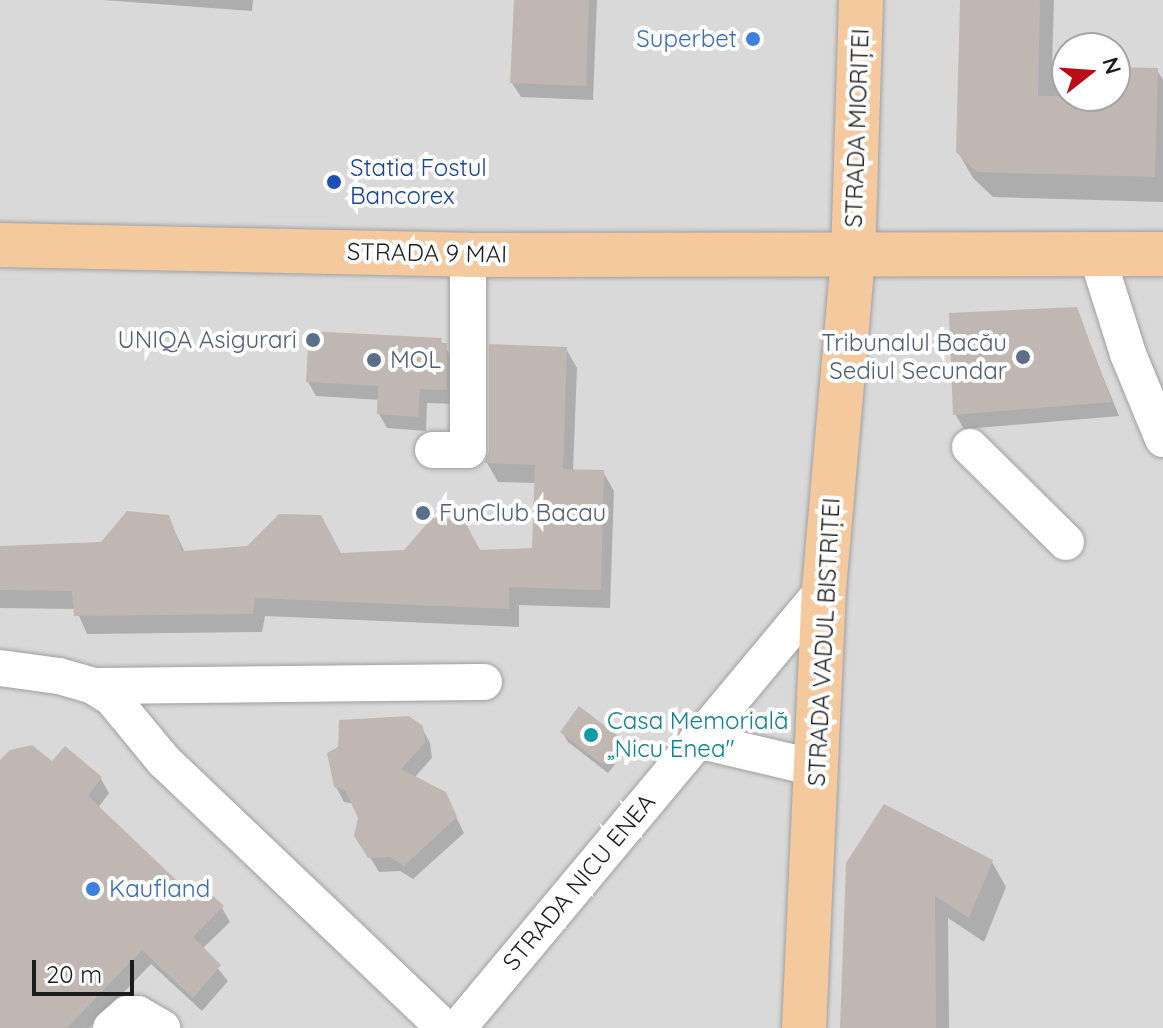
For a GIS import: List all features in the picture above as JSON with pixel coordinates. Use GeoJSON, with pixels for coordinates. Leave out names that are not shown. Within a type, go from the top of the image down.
{"type":"FeatureCollection","features":[{"type":"Feature","properties":{"kind":"main road","name":"STRADA MIORIȚEI"},"geometry":{"type":"LineString","coordinates":[[853,256],[861,0]]}},
{"type":"Feature","properties":{"kind":"main road","name":"STRADA 9 MAI"},"geometry":{"type":"LineString","coordinates":[[0,245],[468,255],[1163,254]]}},
{"type":"Feature","properties":{"kind":"main road","name":"STRADA VADUL BISTRIȚEI"},"geometry":{"type":"LineString","coordinates":[[804,1028],[824,589],[853,256]]}},
{"type":"Feature","properties":{"kind":"street"},"geometry":{"type":"LineString","coordinates":[[433,450],[468,450],[468,255]]}},
{"type":"Feature","properties":{"kind":"street"},"geometry":{"type":"LineString","coordinates":[[1097,256],[1128,354],[1163,439]]}},
{"type":"Feature","properties":{"kind":"street"},"geometry":{"type":"LineString","coordinates":[[970,447],[1066,542]]}},
{"type":"Feature","properties":{"kind":"street","name":"STRADA NICU ENEA"},"geometry":{"type":"LineString","coordinates":[[458,1028],[824,589]]}},
{"type":"Feature","properties":{"kind":"street"},"geometry":{"type":"LineString","coordinates":[[0,668],[59,676],[93,686],[112,698],[164,761],[444,1028]]}},
{"type":"Feature","properties":{"kind":"street"},"geometry":{"type":"LineString","coordinates":[[93,686],[484,682]]}},
{"type":"Feature","properties":{"kind":"street"},"geometry":{"type":"LineString","coordinates":[[697,740],[816,768]]}},
{"type":"Feature","properties":{"kind":"street"},"geometry":{"type":"LineString","coordinates":[[111,1028],[127,1014],[138,1014],[162,1028]]}},
{"type":"Feature","properties":{"kind":"shaded area"},"geometry":{"type":"Polygon","coordinates":[[[0,0],[1163,0],[1163,1028],[0,1028],[0,0]]]}},
{"type":"Feature","properties":{"kind":"building"},"geometry":{"type":"Polygon","coordinates":[[[514,0],[589,0],[586,86],[510,83],[514,0]]]}},
{"type":"Feature","properties":{"kind":"building"},"geometry":{"type":"Polygon","coordinates":[[[960,0],[1040,0],[1038,96],[1051,96],[1051,112],[1131,112],[1131,67],[1158,68],[1155,177],[977,172],[956,152],[960,0]]]}},
{"type":"Feature","properties":{"kind":"building","name":"Tribunalul Bacău Sediul Secundar"},"geometry":{"type":"Polygon","coordinates":[[[1077,307],[1112,402],[953,415],[949,313],[1077,307]]]}},
{"type":"Feature","properties":{"kind":"building","name":"MOL"},"geometry":{"type":"Polygon","coordinates":[[[309,331],[442,338],[441,343],[447,343],[447,390],[420,389],[418,417],[377,414],[378,386],[306,382],[309,331]]]}},
{"type":"Feature","properties":{"kind":"building"},"geometry":{"type":"Polygon","coordinates":[[[489,344],[567,347],[563,469],[604,470],[601,590],[509,587],[509,609],[255,598],[253,614],[74,616],[72,591],[0,590],[0,546],[101,542],[127,511],[169,515],[182,551],[247,546],[279,514],[321,515],[341,553],[404,550],[432,518],[464,520],[480,550],[532,548],[535,465],[485,463],[489,450],[489,344]]]}},
{"type":"Feature","properties":{"kind":"building","name":"Casa Memorială „Nicu Enea\""},"geometry":{"type":"Polygon","coordinates":[[[579,706],[622,739],[602,764],[560,732],[579,706]]]}},
{"type":"Feature","properties":{"kind":"building"},"geometry":{"type":"Polygon","coordinates":[[[409,716],[423,726],[425,743],[401,769],[446,792],[457,817],[404,866],[390,857],[368,858],[354,836],[358,818],[345,790],[334,787],[327,753],[338,747],[339,720],[409,716]]]}},
{"type":"Feature","properties":{"kind":"building","name":"Kaufland"},"geometry":{"type":"Polygon","coordinates":[[[32,745],[52,761],[65,746],[102,777],[88,796],[190,893],[201,885],[224,906],[193,937],[221,965],[193,998],[142,950],[67,1028],[0,1028],[0,760],[10,750],[32,745]]]}},
{"type":"Feature","properties":{"kind":"building"},"geometry":{"type":"Polygon","coordinates":[[[884,804],[993,860],[969,918],[935,896],[936,1028],[840,1028],[846,863],[884,804]]]}},
{"type":"Feature","properties":{"kind":"place","name":"Superbet"},"geometry":{"type":"Point","coordinates":[753,39]}},
{"type":"Feature","properties":{"kind":"place","name":"Statia Fostul Bancorex"},"geometry":{"type":"Point","coordinates":[334,182]}},
{"type":"Feature","properties":{"kind":"place","name":"UNIQA Asigurari"},"geometry":{"type":"Point","coordinates":[313,340]}},
{"type":"Feature","properties":{"kind":"place","name":"Tribunalul Bacău Sediul Secundar"},"geometry":{"type":"Point","coordinates":[1023,357]}},
{"type":"Feature","properties":{"kind":"place","name":"MOL"},"geometry":{"type":"Point","coordinates":[374,360]}},
{"type":"Feature","properties":{"kind":"place","name":"FunClub Bacau"},"geometry":{"type":"Point","coordinates":[423,513]}},
{"type":"Feature","properties":{"kind":"place","name":"Casa Memorială „Nicu Enea\""},"geometry":{"type":"Point","coordinates":[591,735]}},
{"type":"Feature","properties":{"kind":"place","name":"Kaufland"},"geometry":{"type":"Point","coordinates":[93,889]}}]}
